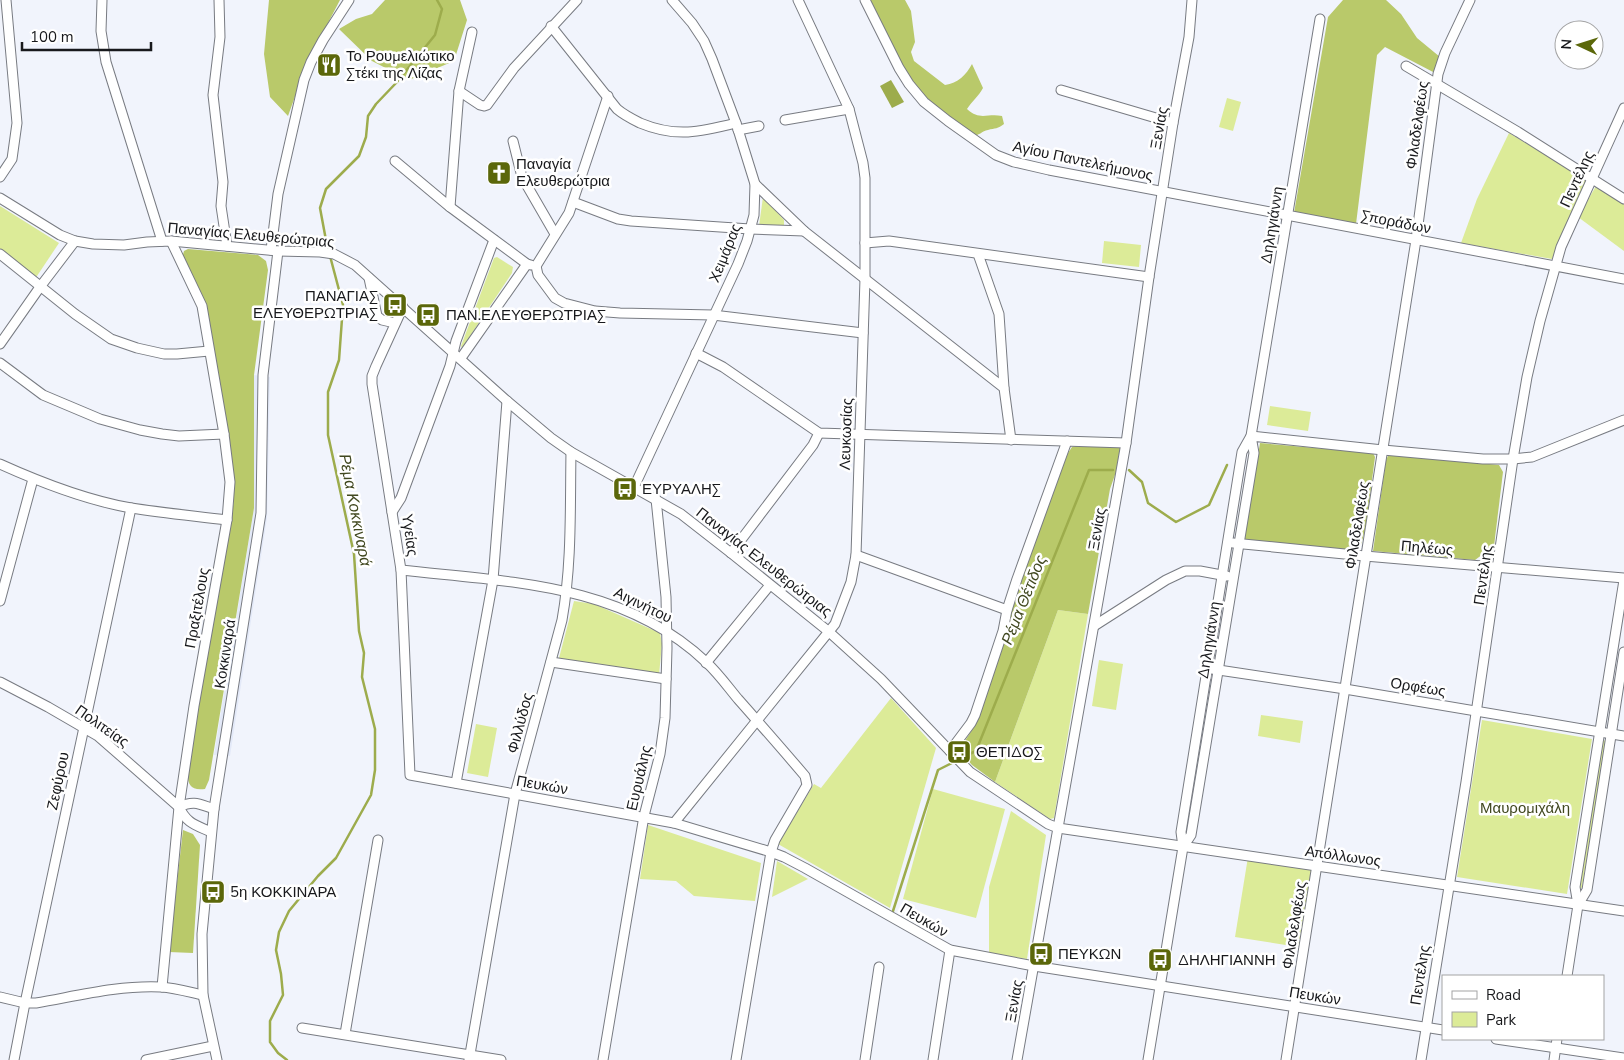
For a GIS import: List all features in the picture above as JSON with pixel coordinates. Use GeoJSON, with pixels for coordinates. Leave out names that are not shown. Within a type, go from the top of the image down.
{"type":"FeatureCollection","features":[{"type":"Feature","properties":{"kind":"street"},"geometry":{"type":"LineString","coordinates":[[0,177],[12,159],[17,122],[6,0]]}},
{"type":"Feature","properties":{"kind":"street","name":"Πραξιτέλους"},"geometry":{"type":"LineString","coordinates":[[102,0],[101,31],[106,62],[166,241],[202,306],[224,434],[230,482],[227,520],[194,706],[179,808],[162,987]]}},
{"type":"Feature","properties":{"kind":"street"},"geometry":{"type":"LineString","coordinates":[[220,0],[220,37],[213,95],[223,182],[221,206],[226,246]]}},
{"type":"Feature","properties":{"kind":"street","name":"Κοκκιναρά"},"geometry":{"type":"LineString","coordinates":[[217,1060],[203,995],[202,934],[214,809],[261,513],[263,375],[278,194],[304,80],[315,54],[349,0]]}},
{"type":"Feature","properties":{"kind":"street"},"geometry":{"type":"LineString","coordinates":[[459,91],[480,105],[487,105],[514,68],[577,0]]}},
{"type":"Feature","properties":{"kind":"street","name":"Χειμάρας"},"geometry":{"type":"LineString","coordinates":[[634,487],[738,264],[747,242],[754,208],[755,184],[737,126],[704,41],[692,23],[672,0]]}},
{"type":"Feature","properties":{"kind":"street","name":"Λευκωσίας"},"geometry":{"type":"LineString","coordinates":[[674,823],[835,624],[845,600],[856,555],[865,279],[865,178],[849,109],[798,0]]}},
{"type":"Feature","properties":{"kind":"street","name":"Αγίου Παντελεήμονος"},"geometry":{"type":"LineString","coordinates":[[865,0],[909,84],[924,102],[980,146],[1014,162],[1163,192]]}},
{"type":"Feature","properties":{"kind":"street","name":"Ξενίας"},"geometry":{"type":"LineString","coordinates":[[1017,1060],[1126,443],[1149,277],[1173,123],[1189,37],[1192,0]]}},
{"type":"Feature","properties":{"kind":"street","name":"Φιλαδελφέως"},"geometry":{"type":"LineString","coordinates":[[1286,1060],[1416,240],[1438,74],[1445,53],[1470,0]]}},
{"type":"Feature","properties":{"kind":"street","name":"Δηληγιάννη"},"geometry":{"type":"LineString","coordinates":[[1183,847],[1191,835],[1204,759],[1254,453],[1251,436],[1320,19]]}},
{"type":"Feature","properties":{"kind":"street"},"geometry":{"type":"LineString","coordinates":[[551,26],[623,114],[666,132],[679,133],[737,126],[759,126]]}},
{"type":"Feature","properties":{"kind":"street"},"geometry":{"type":"LineString","coordinates":[[450,207],[459,91],[472,32]]}},
{"type":"Feature","properties":{"kind":"street"},"geometry":{"type":"LineString","coordinates":[[1406,66],[1593,178],[1624,199]]}},
{"type":"Feature","properties":{"kind":"street"},"geometry":{"type":"LineString","coordinates":[[1061,90],[1173,123]]}},
{"type":"Feature","properties":{"kind":"street"},"geometry":{"type":"LineString","coordinates":[[392,512],[401,498],[458,355],[532,265],[569,213],[608,96]]}},
{"type":"Feature","properties":{"kind":"street","name":"Πεντέλης"},"geometry":{"type":"LineString","coordinates":[[1421,1060],[1527,377],[1555,266],[1570,226],[1624,108]]}},
{"type":"Feature","properties":{"kind":"street"},"geometry":{"type":"LineString","coordinates":[[785,120],[849,109]]}},
{"type":"Feature","properties":{"kind":"street"},"geometry":{"type":"LineString","coordinates":[[513,141],[522,177],[555,234]]}},
{"type":"Feature","properties":{"kind":"street"},"geometry":{"type":"LineString","coordinates":[[395,161],[450,207],[494,240],[532,265],[544,285],[555,298],[564,303],[595,311],[713,316],[863,333]]}},
{"type":"Feature","properties":{"kind":"street"},"geometry":{"type":"LineString","coordinates":[[755,184],[804,231],[1004,388]]}},
{"type":"Feature","properties":{"kind":"street","name":"Σποράδων"},"geometry":{"type":"LineString","coordinates":[[1163,192],[1624,279]]}},
{"type":"Feature","properties":{"kind":"street","name":"Παναγίας Ελευθερώτριας"},"geometry":{"type":"LineString","coordinates":[[0,198],[60,235],[75,242],[124,245],[166,241],[274,251],[320,252],[334,254],[343,258],[403,307],[551,438],[571,452],[681,514],[731,553],[828,631],[881,679],[970,772],[1048,824],[1058,828]]}},
{"type":"Feature","properties":{"kind":"street"},"geometry":{"type":"LineString","coordinates":[[574,202],[618,219],[630,221],[804,231]]}},
{"type":"Feature","properties":{"kind":"street"},"geometry":{"type":"LineString","coordinates":[[458,355],[456,341],[494,240]]}},
{"type":"Feature","properties":{"kind":"street"},"geometry":{"type":"LineString","coordinates":[[865,243],[889,241],[1149,277]]}},
{"type":"Feature","properties":{"kind":"street"},"geometry":{"type":"LineString","coordinates":[[0,344],[40,287],[75,242]]}},
{"type":"Feature","properties":{"kind":"street"},"geometry":{"type":"LineString","coordinates":[[0,254],[99,332],[124,344],[164,354],[209,351]]}},
{"type":"Feature","properties":{"kind":"street"},"geometry":{"type":"LineString","coordinates":[[978,254],[999,314],[1004,388],[1012,440]]}},
{"type":"Feature","properties":{"kind":"street"},"geometry":{"type":"LineString","coordinates":[[369,278],[377,316],[382,320],[396,323]]}},
{"type":"Feature","properties":{"kind":"street","name":"Υγείας"},"geometry":{"type":"LineString","coordinates":[[403,307],[376,366],[372,376],[372,384],[400,570],[410,775]]}},
{"type":"Feature","properties":{"kind":"street"},"geometry":{"type":"LineString","coordinates":[[696,352],[723,367],[819,432],[1126,443]]}},
{"type":"Feature","properties":{"kind":"street"},"geometry":{"type":"LineString","coordinates":[[0,363],[44,395],[100,419],[140,430],[179,436],[224,434]]}},
{"type":"Feature","properties":{"kind":"street"},"geometry":{"type":"LineString","coordinates":[[456,784],[493,580],[507,401]]}},
{"type":"Feature","properties":{"kind":"street"},"geometry":{"type":"LineString","coordinates":[[1251,436],[1383,450],[1513,459],[1532,458],[1624,420]]}},
{"type":"Feature","properties":{"kind":"street"},"geometry":{"type":"LineString","coordinates":[[731,553],[813,445],[819,432]]}},
{"type":"Feature","properties":{"kind":"street","name":"Δηληγιάννη"},"geometry":{"type":"LineString","coordinates":[[1148,1060],[1183,847],[1181,832],[1192,758],[1242,452],[1251,436]]}},
{"type":"Feature","properties":{"kind":"street"},"geometry":{"type":"LineString","coordinates":[[950,751],[976,715],[1003,631],[1007,610],[1067,441]]}},
{"type":"Feature","properties":{"kind":"street","name":"Φιλλύδος"},"geometry":{"type":"LineString","coordinates":[[469,1058],[515,794],[562,620],[567,592],[571,452]]}},
{"type":"Feature","properties":{"kind":"street"},"geometry":{"type":"LineString","coordinates":[[0,464],[34,479],[92,498],[131,508],[227,520]]}},
{"type":"Feature","properties":{"kind":"street"},"geometry":{"type":"LineString","coordinates":[[0,602],[34,479]]}},
{"type":"Feature","properties":{"kind":"street","name":"Ευρυάλης"},"geometry":{"type":"LineString","coordinates":[[603,1060],[644,816],[663,735],[666,679],[666,597],[656,499]]}},
{"type":"Feature","properties":{"kind":"street","name":"Ζεφύρου"},"geometry":{"type":"LineString","coordinates":[[14,1060],[131,508]]}},
{"type":"Feature","properties":{"kind":"street","name":"Πηλέως"},"geometry":{"type":"LineString","coordinates":[[1228,543],[1624,579]]}},
{"type":"Feature","properties":{"kind":"street"},"geometry":{"type":"LineString","coordinates":[[856,555],[1007,610]]}},
{"type":"Feature","properties":{"kind":"street","name":"Αιγινήτου"},"geometry":{"type":"LineString","coordinates":[[400,570],[493,580],[567,592],[597,599],[647,620],[667,631],[706,662],[805,776],[807,785],[775,840],[771,852]]}},
{"type":"Feature","properties":{"kind":"street"},"geometry":{"type":"LineString","coordinates":[[1094,626],[1166,580],[1184,571],[1200,571],[1233,576]]}},
{"type":"Feature","properties":{"kind":"street"},"geometry":{"type":"LineString","coordinates":[[1567,975],[1578,905],[1575,887],[1624,579]]}},
{"type":"Feature","properties":{"kind":"street"},"geometry":{"type":"LineString","coordinates":[[706,662],[770,585]]}},
{"type":"Feature","properties":{"kind":"street"},"geometry":{"type":"LineString","coordinates":[[1578,905],[1587,890],[1624,652]]}},
{"type":"Feature","properties":{"kind":"street"},"geometry":{"type":"LineString","coordinates":[[551,662],[666,679]]}},
{"type":"Feature","properties":{"kind":"street","name":"Ορφέως"},"geometry":{"type":"LineString","coordinates":[[1207,668],[1624,736]]}},
{"type":"Feature","properties":{"kind":"street","name":"Πολιτείας"},"geometry":{"type":"LineString","coordinates":[[0,682],[84,727],[112,748],[179,808],[188,822],[211,832]]}},
{"type":"Feature","properties":{"kind":"street"},"geometry":{"type":"LineString","coordinates":[[1192,758],[1204,759]]}},
{"type":"Feature","properties":{"kind":"street","name":"Πευκών"},"geometry":{"type":"LineString","coordinates":[[410,775],[644,816],[771,852],[805,868],[950,950],[1034,966],[1442,1030]]}},
{"type":"Feature","properties":{"kind":"street"},"geometry":{"type":"LineString","coordinates":[[179,808],[189,802],[194,802],[214,809]]}},
{"type":"Feature","properties":{"kind":"street","name":"Απόλλωνος"},"geometry":{"type":"LineString","coordinates":[[1058,828],[1624,911]]}},
{"type":"Feature","properties":{"kind":"street"},"geometry":{"type":"LineString","coordinates":[[345,1034],[378,840]]}},
{"type":"Feature","properties":{"kind":"street"},"geometry":{"type":"LineString","coordinates":[[736,1060],[771,852]]}},
{"type":"Feature","properties":{"kind":"street"},"geometry":{"type":"LineString","coordinates":[[933,1060],[950,950]]}},
{"type":"Feature","properties":{"kind":"street"},"geometry":{"type":"LineString","coordinates":[[865,1060],[879,966]]}},
{"type":"Feature","properties":{"kind":"street"},"geometry":{"type":"LineString","coordinates":[[0,997],[25,1003],[36,1003],[128,988],[162,987],[203,995]]}},
{"type":"Feature","properties":{"kind":"street"},"geometry":{"type":"LineString","coordinates":[[302,1028],[345,1034],[469,1058],[500,1060]]}},
{"type":"Feature","properties":{"kind":"street"},"geometry":{"type":"LineString","coordinates":[[1511,1040],[1556,1043],[1624,1058]]}},
{"type":"Feature","properties":{"kind":"street"},"geometry":{"type":"LineString","coordinates":[[1554,1060],[1556,1043]]}},
{"type":"Feature","properties":{"kind":"street"},"geometry":{"type":"LineString","coordinates":[[146,1060],[213,1046]]}},
{"type":"Feature","properties":{"kind":"shaded area"},"geometry":{"type":"Polygon","coordinates":[[[269,0],[340,0],[307,63],[288,116],[270,97],[264,54],[269,0]]]}},
{"type":"Feature","properties":{"kind":"shaded area"},"geometry":{"type":"Polygon","coordinates":[[[385,0],[460,0],[467,20],[454,61],[409,80],[372,61],[339,29],[356,19],[372,14],[385,0]]]}},
{"type":"Feature","properties":{"kind":"shaded area"},"geometry":{"type":"Polygon","coordinates":[[[870,0],[905,0],[911,11],[915,42],[911,52],[914,61],[945,85],[961,78],[972,64],[983,88],[967,109],[980,116],[1002,116],[1004,124],[998,128],[972,136],[921,94],[904,71],[870,0]]]}},
{"type":"Feature","properties":{"kind":"shaded area"},"geometry":{"type":"Polygon","coordinates":[[[1343,0],[1386,0],[1401,14],[1417,38],[1440,57],[1435,73],[1385,47],[1377,55],[1356,224],[1294,213],[1328,17],[1343,0]]]}},
{"type":"Feature","properties":{"kind":"shaded area"},"geometry":{"type":"Polygon","coordinates":[[[891,80],[904,102],[892,108],[880,86],[891,80]]]}},
{"type":"Feature","properties":{"kind":"shaded area"},"geometry":{"type":"Polygon","coordinates":[[[188,249],[258,255],[266,261],[268,270],[254,375],[254,508],[209,780],[205,789],[195,789],[190,785],[188,769],[234,498],[228,435],[208,314],[200,291],[182,258],[184,251],[188,249]]]}},
{"type":"Feature","properties":{"kind":"shaded area"},"geometry":{"type":"Polygon","coordinates":[[[254,375],[270,377],[267,518],[230,756],[214,755],[254,508],[254,375]]]}},
{"type":"Feature","properties":{"kind":"shaded area"},"geometry":{"type":"Polygon","coordinates":[[[1260,443],[1373,453],[1375,457],[1366,526],[1361,545],[1354,550],[1244,541],[1260,443]]]}},
{"type":"Feature","properties":{"kind":"shaded area"},"geometry":{"type":"Polygon","coordinates":[[[1072,447],[1120,448],[1116,472],[1110,489],[1088,614],[1058,610],[995,782],[972,765],[959,750],[974,727],[1011,604],[1032,544],[1068,453],[1072,447]]]}},
{"type":"Feature","properties":{"kind":"shaded area"},"geometry":{"type":"Polygon","coordinates":[[[1394,454],[1499,465],[1503,472],[1494,546],[1475,560],[1373,551],[1386,460],[1388,456],[1394,454]]]}},
{"type":"Feature","properties":{"kind":"shaded area"},"geometry":{"type":"Polygon","coordinates":[[[183,830],[193,834],[200,845],[193,953],[169,952],[183,830]]]}},
{"type":"Feature","properties":{"kind":"green space"},"geometry":{"type":"Polygon","coordinates":[[[1227,98],[1241,102],[1233,131],[1219,127],[1227,98]]]}},
{"type":"Feature","properties":{"kind":"green space"},"geometry":{"type":"Polygon","coordinates":[[[1509,133],[1587,180],[1552,259],[1461,243],[1477,199],[1509,133]]]}},
{"type":"Feature","properties":{"kind":"green space"},"geometry":{"type":"Polygon","coordinates":[[[1596,186],[1624,204],[1624,251],[1578,217],[1596,186]]]}},
{"type":"Feature","properties":{"kind":"green space"},"geometry":{"type":"Polygon","coordinates":[[[763,197],[784,220],[784,226],[759,226],[763,197]]]}},
{"type":"Feature","properties":{"kind":"green space"},"geometry":{"type":"Polygon","coordinates":[[[0,206],[59,243],[35,279],[0,249],[0,206]]]}},
{"type":"Feature","properties":{"kind":"green space"},"geometry":{"type":"Polygon","coordinates":[[[1104,241],[1141,245],[1139,267],[1102,263],[1104,241]]]}},
{"type":"Feature","properties":{"kind":"green space"},"geometry":{"type":"Polygon","coordinates":[[[497,257],[513,267],[512,273],[462,348],[461,346],[494,258],[497,257]]]}},
{"type":"Feature","properties":{"kind":"green space"},"geometry":{"type":"Polygon","coordinates":[[[1270,406],[1311,412],[1308,431],[1267,425],[1270,406]]]}},
{"type":"Feature","properties":{"kind":"green space"},"geometry":{"type":"Polygon","coordinates":[[[574,601],[594,604],[660,633],[662,644],[659,675],[559,658],[574,601]]]}},
{"type":"Feature","properties":{"kind":"green space"},"geometry":{"type":"Polygon","coordinates":[[[1058,610],[1088,614],[1054,818],[1050,819],[995,782],[1058,610]]]}},
{"type":"Feature","properties":{"kind":"green space"},"geometry":{"type":"Polygon","coordinates":[[[1099,660],[1123,664],[1116,710],[1092,706],[1099,660]]]}},
{"type":"Feature","properties":{"kind":"green space"},"geometry":{"type":"Polygon","coordinates":[[[891,698],[936,748],[890,908],[778,844],[814,784],[821,788],[891,698]]]}},
{"type":"Feature","properties":{"kind":"green space"},"geometry":{"type":"Polygon","coordinates":[[[1261,715],[1303,721],[1300,743],[1258,736],[1261,715]]]}},
{"type":"Feature","properties":{"kind":"green space","name":"Μαυρομιχάλη"},"geometry":{"type":"Polygon","coordinates":[[[1482,720],[1592,739],[1567,894],[1457,877],[1482,720]]]}},
{"type":"Feature","properties":{"kind":"green space"},"geometry":{"type":"Polygon","coordinates":[[[476,724],[497,728],[488,777],[467,773],[476,724]]]}},
{"type":"Feature","properties":{"kind":"green space"},"geometry":{"type":"Polygon","coordinates":[[[1602,741],[1606,742],[1581,889],[1579,887],[1602,741]]]}},
{"type":"Feature","properties":{"kind":"green space"},"geometry":{"type":"Polygon","coordinates":[[[933,789],[1005,809],[976,918],[903,899],[933,789]]]}},
{"type":"Feature","properties":{"kind":"green space"},"geometry":{"type":"Polygon","coordinates":[[[1011,811],[1046,835],[1027,959],[989,953],[989,887],[1011,811]]]}},
{"type":"Feature","properties":{"kind":"green space"},"geometry":{"type":"Polygon","coordinates":[[[648,825],[761,863],[755,901],[694,896],[676,881],[640,879],[648,825]]]}},
{"type":"Feature","properties":{"kind":"green space"},"geometry":{"type":"Polygon","coordinates":[[[1248,857],[1312,866],[1298,947],[1235,937],[1248,857]]]}},
{"type":"Feature","properties":{"kind":"green space"},"geometry":{"type":"Polygon","coordinates":[[[777,861],[808,879],[772,897],[777,861]]]}},
{"type":"Feature","properties":{"kind":"waterway","name":"Ρέμα Κοκκιναρά"},"geometry":{"type":"LineString","coordinates":[[328,251],[320,208],[326,189],[359,156],[366,137],[368,116],[376,104],[397,82],[435,35],[442,9],[437,0]]}},
{"type":"Feature","properties":{"kind":"waterway","name":"Ρέμα Κοκκιναρά"},"geometry":{"type":"LineString","coordinates":[[287,1060],[278,1053],[270,1042],[270,1021],[283,995],[276,950],[279,932],[289,911],[318,876],[336,858],[371,795],[375,770],[375,729],[362,677],[364,653],[359,631],[354,554],[328,435],[328,392],[339,360],[343,305],[330,256]]}},
{"type":"Feature","properties":{"kind":"waterway","name":"Ρέμα Θέτιδος"},"geometry":{"type":"LineString","coordinates":[[1129,470],[1142,482],[1148,503],[1176,522],[1209,505],[1227,465]]}},
{"type":"Feature","properties":{"kind":"waterway","name":"Ρέμα Θέτιδος"},"geometry":{"type":"LineString","coordinates":[[965,756],[976,751],[1089,470],[1113,470]]}},
{"type":"Feature","properties":{"kind":"waterway","name":"Ρέμα Θέτιδος"},"geometry":{"type":"LineString","coordinates":[[893,911],[938,770],[954,762]]}},
{"type":"Feature","properties":{"kind":"place","name":"Το Ρουμελιώτικο Στέκι της Λίζας"},"geometry":{"type":"Point","coordinates":[329,65]}},
{"type":"Feature","properties":{"kind":"place","name":"Παναγία Ελευθερώτρια"},"geometry":{"type":"Point","coordinates":[499,173]}},
{"type":"Feature","properties":{"kind":"place","name":"ΠΑΝΑΓΙΑΣ ΕΛΕΥΘΕΡΩΤΡΙΑΣ"},"geometry":{"type":"Point","coordinates":[395,305]}},
{"type":"Feature","properties":{"kind":"place","name":"ΠΑΝ.ΕΛΕΥΘΕΡΩΤΡΙΑΣ"},"geometry":{"type":"Point","coordinates":[428,315]}},
{"type":"Feature","properties":{"kind":"place","name":"ΕΥΡΥΑΛΗΣ"},"geometry":{"type":"Point","coordinates":[625,489]}},
{"type":"Feature","properties":{"kind":"place","name":"ΘΕΤΙΔΟΣ"},"geometry":{"type":"Point","coordinates":[959,752]}},
{"type":"Feature","properties":{"kind":"place","name":"5η ΚΟΚΚΙΝΑΡΑ"},"geometry":{"type":"Point","coordinates":[213,892]}},
{"type":"Feature","properties":{"kind":"place","name":"ΠΕΥΚΩΝ"},"geometry":{"type":"Point","coordinates":[1041,954]}},
{"type":"Feature","properties":{"kind":"place","name":"ΔΗΛΗΓΙΑΝΝΗ"},"geometry":{"type":"Point","coordinates":[1160,960]}}]}
